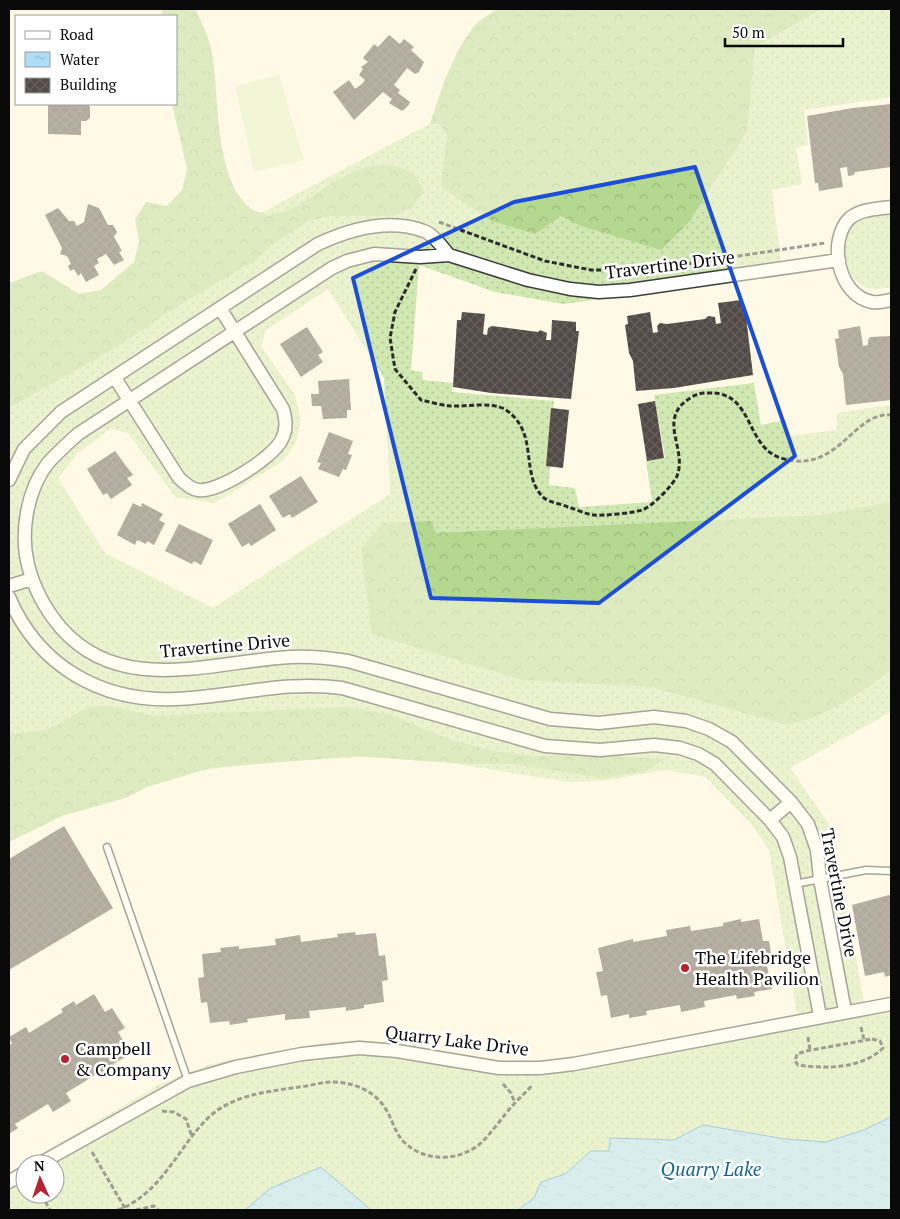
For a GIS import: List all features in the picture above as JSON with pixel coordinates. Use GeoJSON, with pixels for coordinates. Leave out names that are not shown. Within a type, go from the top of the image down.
{"type":"FeatureCollection","features":[{"type":"Feature","properties":{"kind":"street"},"geometry":{"type":"LineString","coordinates":[[891,207],[864,211],[851,218],[843,229],[839,244],[839,260],[843,277],[851,289],[870,302],[891,300]]}},
{"type":"Feature","properties":{"kind":"street"},"geometry":{"type":"LineString","coordinates":[[9,480],[24,449],[61,412],[318,244],[337,235],[371,226],[395,226],[426,231]]}},
{"type":"Feature","properties":{"kind":"street","name":"Travertine Drive"},"geometry":{"type":"LineString","coordinates":[[426,231],[450,255]]}},
{"type":"Feature","properties":{"kind":"street","name":"Travertine Drive"},"geometry":{"type":"LineString","coordinates":[[839,260],[630,290],[599,292],[528,280],[450,255],[420,257],[374,254],[347,261],[332,268],[234,331],[78,434],[47,465],[29,504],[26,521],[26,556],[40,600],[70,638],[84,649],[124,666],[145,670],[175,671],[290,657],[320,657],[348,661],[550,719],[599,723],[654,717],[686,721],[709,729],[732,742],[791,802],[808,824],[817,850],[820,879],[845,1012]]}},
{"type":"Feature","properties":{"kind":"street"},"geometry":{"type":"LineString","coordinates":[[114,378],[179,478],[187,486],[198,490],[211,490],[274,452],[282,440],[286,420],[282,409],[220,308]]}},
{"type":"Feature","properties":{"kind":"street"},"geometry":{"type":"LineString","coordinates":[[9,586],[32,579]]}},
{"type":"Feature","properties":{"kind":"street"},"geometry":{"type":"LineString","coordinates":[[9,596],[16,613],[51,658],[68,672],[117,693],[142,698],[176,699],[292,685],[318,685],[342,688],[545,746],[600,750],[654,745],[680,748],[715,764],[770,820],[783,837],[795,884],[820,1016]]}},
{"type":"Feature","properties":{"kind":"street"},"geometry":{"type":"LineString","coordinates":[[770,820],[791,802]]}},
{"type":"Feature","properties":{"kind":"street","name":"Quarry Lake Drive"},"geometry":{"type":"LineString","coordinates":[[57,1154],[188,1081],[246,1065],[323,1050],[359,1048],[397,1051],[499,1068],[540,1068],[574,1064],[891,1004]]}},
{"type":"Feature","properties":{"kind":"lane"},"geometry":{"type":"LineString","coordinates":[[107,847],[188,1081]]}},
{"type":"Feature","properties":{"kind":"lane"},"geometry":{"type":"LineString","coordinates":[[795,884],[866,870],[891,871]]}},
{"type":"Feature","properties":{"kind":"path"},"geometry":{"type":"LineString","coordinates":[[426,231],[427,224],[436,222],[545,261],[591,270],[645,270],[828,242]]}},
{"type":"Feature","properties":{"kind":"path"},"geometry":{"type":"LineString","coordinates":[[420,257],[395,312],[390,338],[395,370],[421,400],[451,406],[478,404],[506,409],[523,430],[530,450],[530,470],[535,484],[544,499],[594,515],[644,510],[665,492],[677,476],[679,458],[674,422],[679,408],[692,397],[703,393],[716,393],[733,398],[745,413],[754,434],[765,447],[778,457],[792,461],[812,459],[830,453],[868,421],[874,418],[891,416]]}},
{"type":"Feature","properties":{"kind":"path"},"geometry":{"type":"LineString","coordinates":[[861,1027],[864,1040]]}},
{"type":"Feature","properties":{"kind":"path"},"geometry":{"type":"LineString","coordinates":[[808,1037],[810,1050]]}},
{"type":"Feature","properties":{"kind":"path"},"geometry":{"type":"LineString","coordinates":[[864,1040],[880,1041],[883,1048],[876,1056],[846,1065],[818,1068],[798,1065],[795,1060],[797,1054],[810,1050],[864,1040]]}},
{"type":"Feature","properties":{"kind":"path"},"geometry":{"type":"LineString","coordinates":[[118,1210],[125,1209],[153,1187],[169,1170],[205,1121],[216,1112],[244,1097],[332,1082],[360,1087],[376,1097],[385,1108],[394,1128],[404,1141],[432,1157],[448,1158],[474,1148],[484,1140],[532,1085]]}},
{"type":"Feature","properties":{"kind":"path"},"geometry":{"type":"LineString","coordinates":[[503,1084],[515,1103]]}},
{"type":"Feature","properties":{"kind":"path"},"geometry":{"type":"LineString","coordinates":[[161,1111],[174,1112],[186,1119],[192,1137]]}},
{"type":"Feature","properties":{"kind":"path"},"geometry":{"type":"LineString","coordinates":[[92,1152],[125,1209]]}},
{"type":"Feature","properties":{"kind":"path"},"geometry":{"type":"LineString","coordinates":[[136,1210],[154,1206],[158,1210]]}},
{"type":"Feature","properties":{"kind":"highlighted area"},"geometry":{"type":"Polygon","coordinates":[[[695,167],[795,456],[599,603],[431,598],[353,278],[514,202],[695,167]]]}},
{"type":"Feature","properties":{"kind":"green space"},"geometry":{"type":"Polygon","coordinates":[[[161,9],[195,9],[204,27],[212,52],[220,137],[224,157],[229,176],[237,193],[250,208],[268,216],[288,210],[348,175],[363,168],[378,165],[394,166],[412,173],[424,190],[412,208],[392,216],[328,216],[308,221],[272,245],[254,261],[181,304],[110,351],[9,408],[9,283],[42,271],[79,294],[101,290],[134,262],[139,241],[135,219],[146,202],[167,206],[182,190],[187,169],[172,105],[178,105],[178,15],[163,15],[161,9]]]}},
{"type":"Feature","properties":{"kind":"green space"},"geometry":{"type":"Polygon","coordinates":[[[497,9],[822,9],[755,46],[747,131],[689,222],[661,250],[581,226],[561,216],[535,234],[492,221],[441,187],[447,135],[439,124],[430,124],[448,73],[460,48],[475,25],[497,9]]]}},
{"type":"Feature","properties":{"kind":"green space"},"geometry":{"type":"Polygon","coordinates":[[[613,9],[891,9],[891,97],[804,110],[808,145],[796,148],[802,184],[772,190],[783,276],[563,304],[495,292],[419,265],[411,370],[422,372],[423,380],[453,383],[452,392],[554,401],[549,485],[575,488],[579,507],[652,502],[646,460],[665,457],[654,395],[754,383],[761,425],[786,420],[789,436],[837,430],[837,413],[891,405],[891,712],[790,768],[829,824],[837,851],[864,1002],[891,997],[891,1210],[9,1210],[9,1173],[15,1169],[15,1204],[65,1204],[65,1154],[41,1154],[160,1084],[208,1065],[322,1043],[358,1040],[396,1043],[501,1061],[540,1062],[797,1015],[769,850],[752,825],[706,777],[666,770],[601,781],[569,782],[439,761],[407,758],[360,757],[244,764],[171,776],[74,803],[9,841],[9,346],[450,113],[613,9]],[[328,289],[266,330],[261,346],[295,395],[301,420],[296,442],[283,461],[215,503],[175,497],[128,433],[110,429],[78,453],[58,478],[105,553],[213,608],[390,494],[384,378],[328,289]]]}},
{"type":"Feature","properties":{"kind":"green space"},"geometry":{"type":"Polygon","coordinates":[[[279,75],[304,160],[254,172],[235,86],[279,75]]]}},
{"type":"Feature","properties":{"kind":"green space"},"geometry":{"type":"Polygon","coordinates":[[[891,212],[891,287],[880,289],[868,288],[855,280],[850,273],[845,256],[846,237],[850,229],[859,220],[872,215],[891,212]]]}},
{"type":"Feature","properties":{"kind":"green space"},"geometry":{"type":"Polygon","coordinates":[[[891,502],[891,670],[842,704],[816,716],[787,725],[652,687],[522,680],[372,634],[361,548],[384,523],[431,521],[436,533],[823,515],[891,502]]]}},
{"type":"Feature","properties":{"kind":"green space"},"geometry":{"type":"Polygon","coordinates":[[[110,706],[152,716],[347,707],[391,715],[451,740],[493,751],[536,756],[581,754],[665,759],[646,771],[602,778],[512,764],[467,764],[354,756],[210,768],[147,787],[126,798],[62,816],[9,842],[9,735],[49,729],[89,707],[110,706]]]}},
{"type":"Feature","properties":{"kind":"water","name":"Quarry Lake"},"geometry":{"type":"Polygon","coordinates":[[[891,1117],[891,1210],[518,1210],[534,1198],[541,1182],[565,1174],[591,1151],[609,1151],[610,1138],[674,1140],[703,1125],[785,1139],[826,1142],[864,1130],[891,1117]]]}},
{"type":"Feature","properties":{"kind":"water"},"geometry":{"type":"Polygon","coordinates":[[[321,1167],[371,1210],[245,1210],[271,1188],[321,1167]]]}},
{"type":"Feature","properties":{"kind":"building"},"geometry":{"type":"Polygon","coordinates":[[[389,35],[400,44],[404,39],[414,47],[411,50],[424,62],[419,72],[415,74],[407,68],[394,85],[400,90],[398,93],[410,102],[402,111],[389,103],[392,99],[383,92],[354,120],[333,92],[349,80],[355,89],[362,84],[365,80],[359,75],[363,69],[361,67],[368,62],[363,58],[374,44],[378,47],[389,35]]]}},
{"type":"Feature","properties":{"kind":"building"},"geometry":{"type":"Polygon","coordinates":[[[891,104],[891,167],[855,172],[854,175],[848,176],[847,167],[840,168],[843,187],[819,191],[818,183],[815,183],[807,116],[891,104]]]}},
{"type":"Feature","properties":{"kind":"building"},"geometry":{"type":"Polygon","coordinates":[[[48,105],[89,105],[90,118],[86,121],[81,121],[81,135],[48,134],[48,105]]]}},
{"type":"Feature","properties":{"kind":"building"},"geometry":{"type":"Polygon","coordinates":[[[88,204],[99,208],[108,225],[113,225],[117,232],[114,237],[122,251],[119,252],[124,260],[114,265],[106,254],[97,259],[99,263],[94,266],[99,275],[86,282],[81,273],[78,276],[74,269],[70,271],[68,266],[71,264],[67,256],[60,254],[62,248],[45,215],[58,208],[69,221],[74,221],[77,226],[84,222],[88,204]]]}},
{"type":"Feature","properties":{"kind":"building"},"geometry":{"type":"Polygon","coordinates":[[[741,300],[742,308],[745,308],[753,375],[674,388],[636,391],[633,361],[629,353],[625,325],[628,324],[627,316],[650,312],[653,333],[658,332],[657,326],[660,323],[667,324],[705,319],[708,316],[715,317],[716,324],[721,323],[718,303],[741,300]]]}},
{"type":"Feature","properties":{"kind":"building"},"geometry":{"type":"Polygon","coordinates":[[[462,312],[485,314],[483,334],[487,335],[488,328],[492,326],[538,332],[540,330],[547,333],[546,340],[551,340],[552,320],[576,322],[576,331],[579,331],[571,399],[491,393],[453,387],[457,320],[461,320],[462,312]]]}},
{"type":"Feature","properties":{"kind":"building"},"geometry":{"type":"Polygon","coordinates":[[[860,326],[863,346],[868,345],[870,337],[891,336],[891,400],[846,405],[843,374],[839,367],[835,339],[839,338],[838,330],[860,326]]]}},
{"type":"Feature","properties":{"kind":"building"},"geometry":{"type":"Polygon","coordinates":[[[307,327],[323,352],[318,355],[323,362],[301,377],[280,344],[307,327]]]}},
{"type":"Feature","properties":{"kind":"building"},"geometry":{"type":"Polygon","coordinates":[[[349,379],[351,410],[347,410],[347,418],[323,419],[321,406],[312,406],[311,394],[319,394],[318,381],[349,379]]]}},
{"type":"Feature","properties":{"kind":"building"},"geometry":{"type":"Polygon","coordinates":[[[655,401],[664,458],[647,461],[638,404],[655,401]]]}},
{"type":"Feature","properties":{"kind":"building"},"geometry":{"type":"Polygon","coordinates":[[[551,408],[569,410],[563,468],[546,466],[551,408]]]}},
{"type":"Feature","properties":{"kind":"building"},"geometry":{"type":"Polygon","coordinates":[[[329,432],[353,441],[348,454],[352,455],[346,470],[343,469],[339,477],[318,469],[321,463],[317,462],[329,432]]]}},
{"type":"Feature","properties":{"kind":"building"},"geometry":{"type":"Polygon","coordinates":[[[115,451],[133,475],[127,478],[132,485],[111,499],[107,493],[103,495],[87,469],[115,451]]]}},
{"type":"Feature","properties":{"kind":"building"},"geometry":{"type":"Polygon","coordinates":[[[301,476],[318,502],[292,518],[290,514],[283,518],[269,496],[301,476]]]}},
{"type":"Feature","properties":{"kind":"building"},"geometry":{"type":"Polygon","coordinates":[[[133,503],[141,507],[142,503],[163,514],[159,520],[165,523],[154,545],[147,541],[146,544],[137,540],[135,545],[117,535],[133,503]]]}},
{"type":"Feature","properties":{"kind":"building"},"geometry":{"type":"Polygon","coordinates":[[[260,504],[276,530],[251,546],[249,543],[242,547],[228,524],[260,504]]]}},
{"type":"Feature","properties":{"kind":"building"},"geometry":{"type":"Polygon","coordinates":[[[179,524],[213,540],[201,565],[194,561],[192,564],[165,551],[179,524]]]}},
{"type":"Feature","properties":{"kind":"building"},"geometry":{"type":"Polygon","coordinates":[[[64,826],[113,908],[9,970],[9,859],[64,826]]]}},
{"type":"Feature","properties":{"kind":"building"},"geometry":{"type":"Polygon","coordinates":[[[889,895],[891,897],[891,975],[885,977],[884,972],[865,976],[852,905],[889,895]]]}},
{"type":"Feature","properties":{"kind":"building","name":"The Lifebridge Health Pavilion"},"geometry":{"type":"Polygon","coordinates":[[[741,919],[741,922],[759,919],[763,941],[769,941],[773,965],[767,966],[772,989],[754,992],[755,996],[737,999],[736,995],[704,1001],[705,1007],[681,1012],[680,1005],[646,1011],[647,1015],[629,1018],[629,1014],[611,1018],[607,995],[601,996],[596,972],[603,971],[598,948],[633,939],[633,942],[667,936],[666,930],[690,926],[691,931],[723,926],[723,923],[741,919]]]}},
{"type":"Feature","properties":{"kind":"building"},"geometry":{"type":"Polygon","coordinates":[[[355,932],[356,935],[376,933],[379,956],[385,955],[388,980],[382,981],[384,1002],[364,1005],[364,1008],[346,1011],[346,1007],[309,1011],[310,1018],[285,1020],[285,1014],[247,1019],[248,1022],[230,1025],[229,1021],[210,1023],[207,1002],[201,1003],[198,978],[204,977],[202,954],[221,952],[220,948],[239,946],[239,949],[276,945],[275,939],[300,935],[301,942],[338,937],[337,934],[355,932]]]}},
{"type":"Feature","properties":{"kind":"building","name":"Campbell & Company"},"geometry":{"type":"Polygon","coordinates":[[[94,994],[105,1012],[112,1008],[125,1028],[118,1032],[131,1054],[113,1064],[116,1069],[103,1077],[100,1072],[66,1093],[71,1101],[53,1112],[48,1104],[15,1124],[18,1128],[9,1134],[9,1045],[12,1044],[9,1037],[26,1027],[29,1033],[63,1012],[61,1009],[74,1001],[76,1005],[94,994]]]}},
{"type":"Feature","properties":{"kind":"place","name":"The Lifebridge Health Pavilion"},"geometry":{"type":"Point","coordinates":[685,968]}},
{"type":"Feature","properties":{"kind":"place","name":"Campbell & Company"},"geometry":{"type":"Point","coordinates":[65,1059]}}]}
